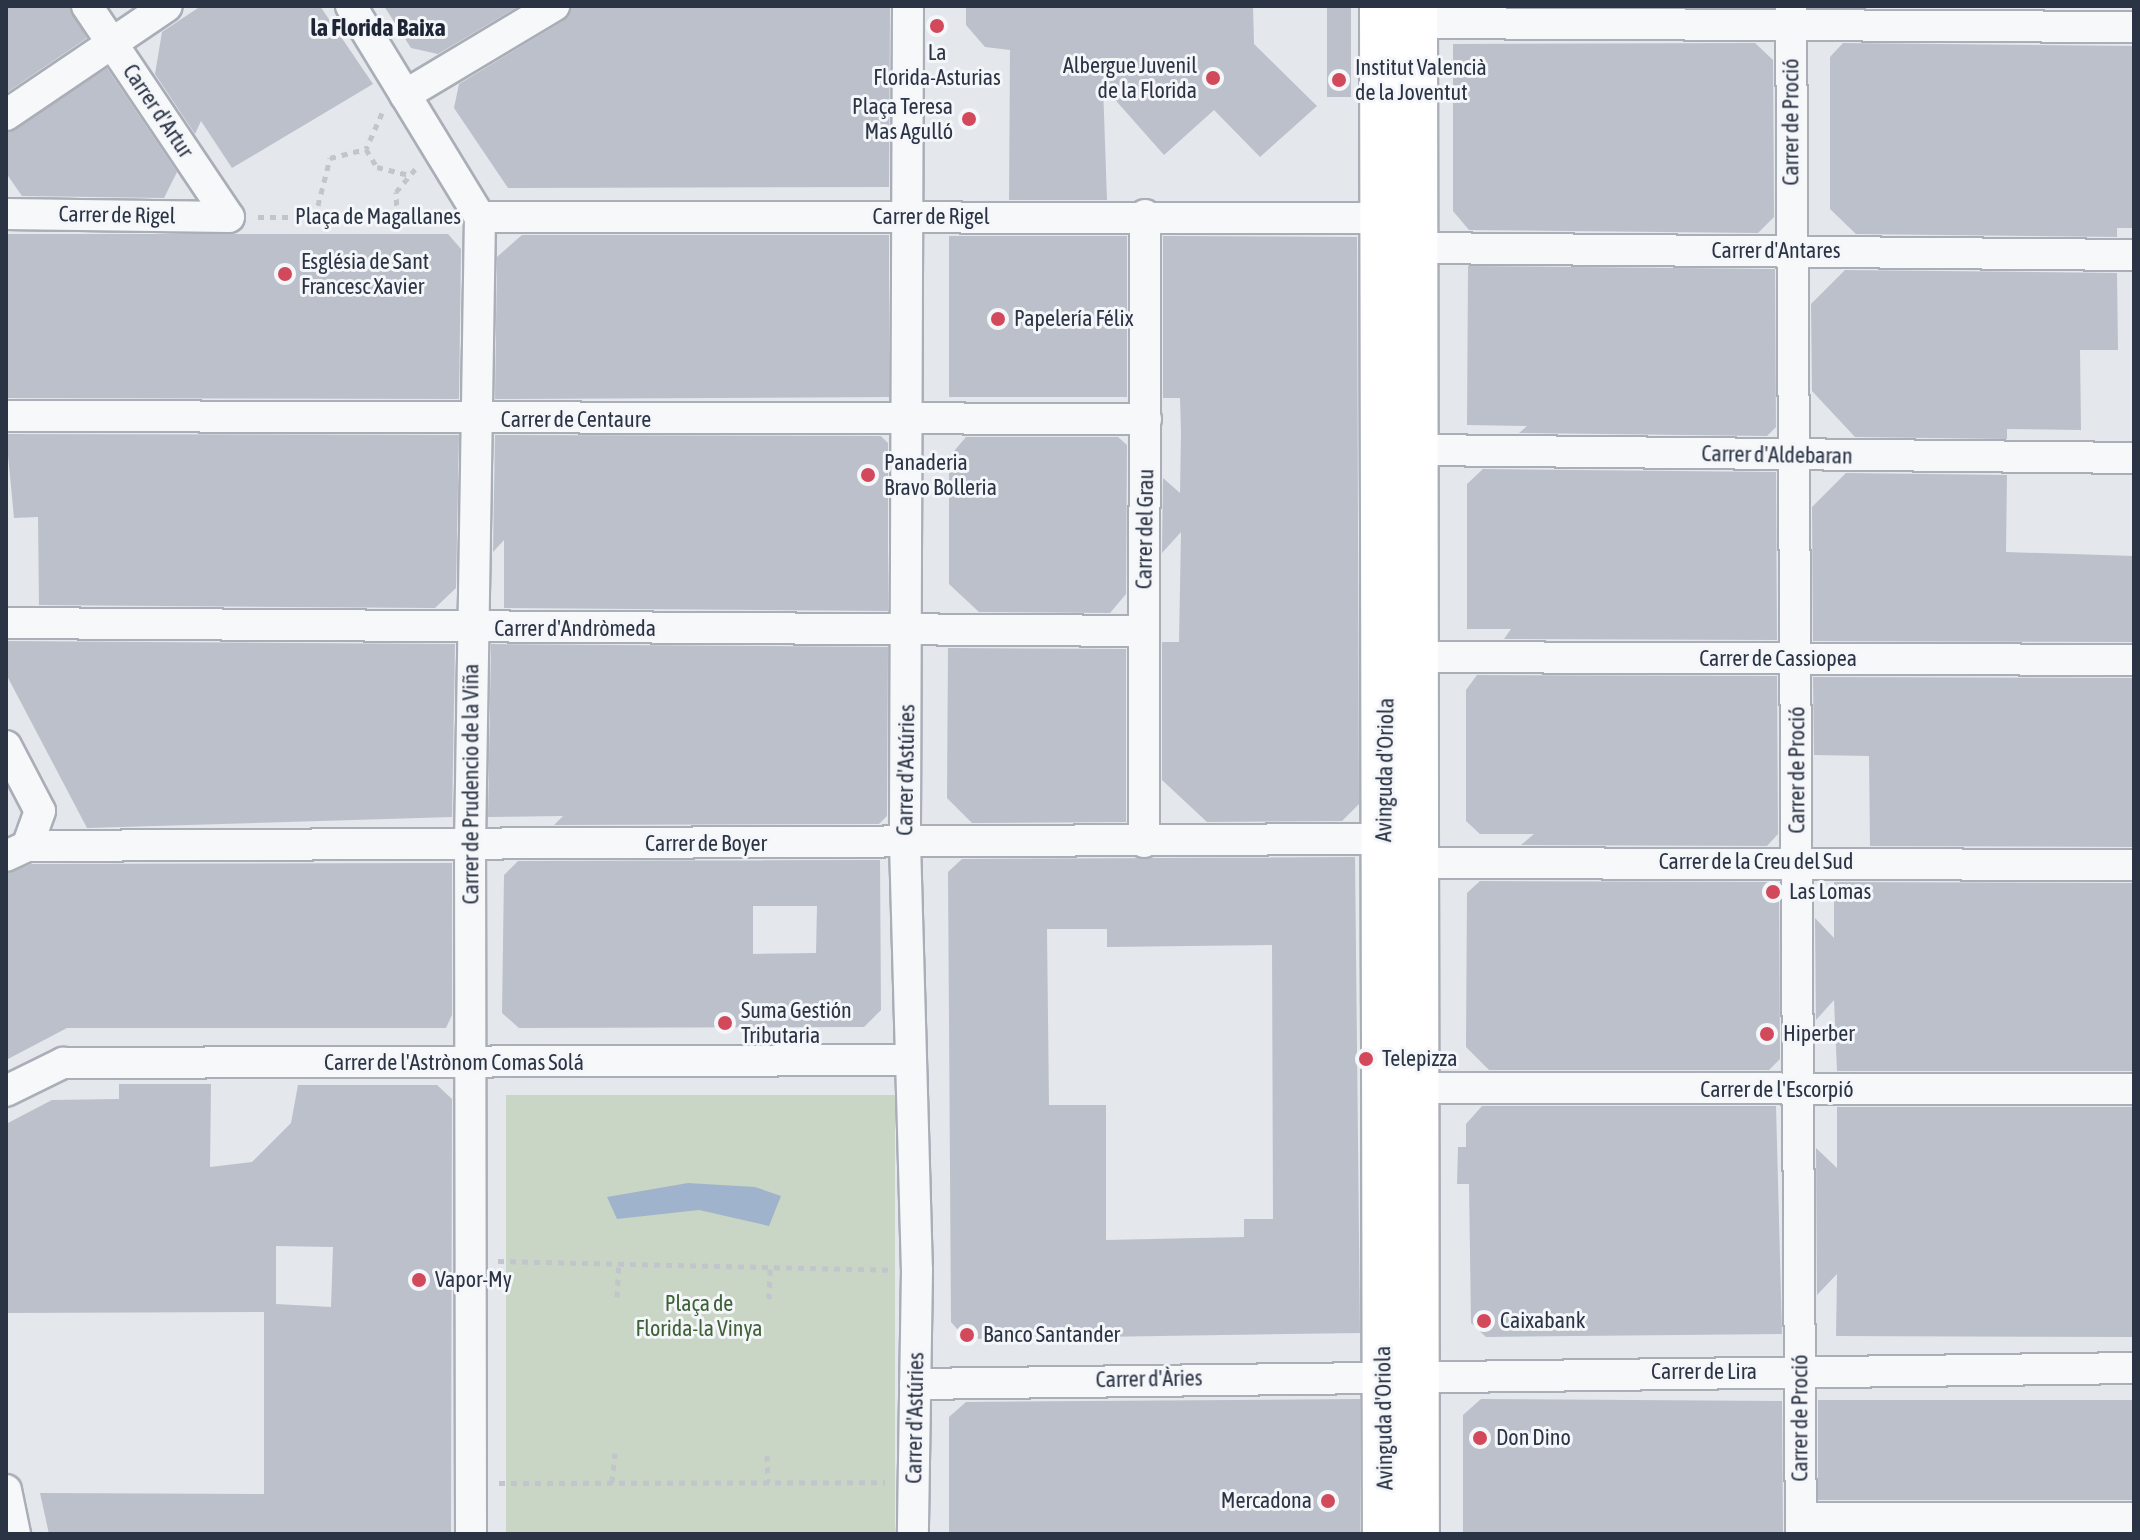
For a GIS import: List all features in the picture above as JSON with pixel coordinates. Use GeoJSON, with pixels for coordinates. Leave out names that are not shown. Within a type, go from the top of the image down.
{"type":"FeatureCollection","features":[{"type":"Feature","properties":{"kind":"main road","name":"Avinguda d'Oriola"},"geometry":{"type":"LineString","coordinates":[[1404,12],[1382,218],[1384,839],[1401,1374],[1417,1534]]}},
{"type":"Feature","properties":{"kind":"main road","name":"Avinguda d'Oriola"},"geometry":{"type":"LineString","coordinates":[[1385,1534],[1401,1374],[1419,1088],[1422,863],[1419,248],[1404,12]]}},
{"type":"Feature","properties":{"kind":"street","name":"Carrer d'Artur"},"geometry":{"type":"LineString","coordinates":[[87,6],[229,217]]}},
{"type":"Feature","properties":{"kind":"street"},"geometry":{"type":"LineString","coordinates":[[6,115],[167,6]]}},
{"type":"Feature","properties":{"kind":"street","name":"Plaça de Magallanes"},"geometry":{"type":"LineString","coordinates":[[351,6],[480,217]]}},
{"type":"Feature","properties":{"kind":"street"},"geometry":{"type":"LineString","coordinates":[[401,88],[554,6]]}},
{"type":"Feature","properties":{"kind":"street","name":"Carrer d'Astúries"},"geometry":{"type":"LineString","coordinates":[[908,6],[909,420],[905,843],[908,1060],[917,1270],[913,1534]]}},
{"type":"Feature","properties":{"kind":"street"},"geometry":{"type":"LineString","coordinates":[[1404,12],[1791,14],[2134,27]]}},
{"type":"Feature","properties":{"kind":"street","name":"Carrer de Proció"},"geometry":{"type":"LineString","coordinates":[[1791,14],[1801,1090],[1801,1526]]}},
{"type":"Feature","properties":{"kind":"street","name":"Carrer de Rigel"},"geometry":{"type":"LineString","coordinates":[[6,214],[229,217]]}},
{"type":"Feature","properties":{"kind":"street","name":"Carrer de Rigel"},"geometry":{"type":"LineString","coordinates":[[480,217],[1145,215],[1382,218]]}},
{"type":"Feature","properties":{"kind":"street","name":"Carrer del Grau"},"geometry":{"type":"LineString","coordinates":[[1144,842],[1145,215]]}},
{"type":"Feature","properties":{"kind":"street","name":"Carrer de Prudencio de la Viña"},"geometry":{"type":"LineString","coordinates":[[471,1063],[472,630],[480,217]]}},
{"type":"Feature","properties":{"kind":"street","name":"Carrer d'Antares"},"geometry":{"type":"LineString","coordinates":[[1419,248],[2134,255]]}},
{"type":"Feature","properties":{"kind":"street","name":"Carrer de Centaure"},"geometry":{"type":"LineString","coordinates":[[6,416],[1146,419]]}},
{"type":"Feature","properties":{"kind":"street","name":"Carrer d'Aldebaran"},"geometry":{"type":"LineString","coordinates":[[1421,450],[2134,458]]}},
{"type":"Feature","properties":{"kind":"street","name":"Carrer d'Andròmeda"},"geometry":{"type":"LineString","coordinates":[[6,623],[472,630],[907,627],[1143,631]]}},
{"type":"Feature","properties":{"kind":"street","name":"Carrer de Cassiopea"},"geometry":{"type":"LineString","coordinates":[[1421,657],[2134,660]]}},
{"type":"Feature","properties":{"kind":"street"},"geometry":{"type":"LineString","coordinates":[[6,746],[40,811],[17,851]]}},
{"type":"Feature","properties":{"kind":"street"},"geometry":{"type":"LineString","coordinates":[[1384,839],[1422,863]]}},
{"type":"Feature","properties":{"kind":"street","name":"Carrer de Boyer"},"geometry":{"type":"LineString","coordinates":[[17,851],[1384,839]]}},
{"type":"Feature","properties":{"kind":"street","name":"Carrer de la Creu del Sud"},"geometry":{"type":"LineString","coordinates":[[1422,863],[1797,861],[2134,865]]}},
{"type":"Feature","properties":{"kind":"street","name":"Carrer de l'Astrònom Comas Solá"},"geometry":{"type":"LineString","coordinates":[[6,1091],[63,1063],[908,1060]]}},
{"type":"Feature","properties":{"kind":"street"},"geometry":{"type":"LineString","coordinates":[[471,1063],[471,1534]]}},
{"type":"Feature","properties":{"kind":"street","name":"Carrer de l'Escorpió"},"geometry":{"type":"LineString","coordinates":[[1419,1088],[2134,1089]]}},
{"type":"Feature","properties":{"kind":"street","name":"Carrer de Lira"},"geometry":{"type":"LineString","coordinates":[[1401,1374],[2134,1368]]}},
{"type":"Feature","properties":{"kind":"street","name":"Carrer d'Àries"},"geometry":{"type":"LineString","coordinates":[[915,1384],[1401,1374]]}},
{"type":"Feature","properties":{"kind":"street"},"geometry":{"type":"LineString","coordinates":[[6,1490],[15,1534]]}},
{"type":"Feature","properties":{"kind":"street"},"geometry":{"type":"LineString","coordinates":[[1801,1526],[2134,1518]]}},
{"type":"Feature","properties":{"kind":"path"},"geometry":{"type":"LineString","coordinates":[[315,217],[330,158],[366,149],[401,88]]}},
{"type":"Feature","properties":{"kind":"path"},"geometry":{"type":"LineString","coordinates":[[397,217],[396,192],[435,144]]}},
{"type":"Feature","properties":{"kind":"path"},"geometry":{"type":"LineString","coordinates":[[366,149],[377,167],[409,175]]}},
{"type":"Feature","properties":{"kind":"path","name":"Plaça de Magallanes"},"geometry":{"type":"LineString","coordinates":[[229,217],[480,217]]}},
{"type":"Feature","properties":{"kind":"path"},"geometry":{"type":"LineString","coordinates":[[471,1260],[917,1270]]}},
{"type":"Feature","properties":{"kind":"path"},"geometry":{"type":"LineString","coordinates":[[617,1297],[619,1264]]}},
{"type":"Feature","properties":{"kind":"path"},"geometry":{"type":"LineString","coordinates":[[769,1299],[770,1268]]}},
{"type":"Feature","properties":{"kind":"path"},"geometry":{"type":"LineString","coordinates":[[612,1482],[615,1453]]}},
{"type":"Feature","properties":{"kind":"path"},"geometry":{"type":"LineString","coordinates":[[767,1455],[768,1482]]}},
{"type":"Feature","properties":{"kind":"path"},"geometry":{"type":"LineString","coordinates":[[471,1483],[914,1481]]}},
{"type":"Feature","properties":{"kind":"green space","name":"Plaça de Florida-la Vinya"},"geometry":{"type":"Polygon","coordinates":[[[506,1095],[895,1095],[895,1534],[506,1534],[506,1095]]]}},
{"type":"Feature","properties":{"kind":"water"},"geometry":{"type":"Polygon","coordinates":[[[688,1183],[755,1187],[781,1196],[769,1226],[699,1210],[617,1219],[607,1197],[688,1183]]]}},
{"type":"Feature","properties":{"kind":"building"},"geometry":{"type":"Polygon","coordinates":[[[6,6],[69,6],[87,38],[6,93],[6,6]]]}},
{"type":"Feature","properties":{"kind":"building"},"geometry":{"type":"Polygon","coordinates":[[[201,6],[320,6],[373,84],[232,168],[201,121],[195,134],[155,74],[162,32],[201,6]]]}},
{"type":"Feature","properties":{"kind":"building"},"geometry":{"type":"Polygon","coordinates":[[[384,6],[519,6],[438,54],[411,48],[384,6]]]}},
{"type":"Feature","properties":{"kind":"building"},"geometry":{"type":"Polygon","coordinates":[[[572,6],[890,6],[889,187],[508,188],[454,108],[459,84],[563,21],[572,6]]]}},
{"type":"Feature","properties":{"kind":"building","name":"Albergue Juvenil de la Florida"},"geometry":{"type":"Polygon","coordinates":[[[966,6],[1253,6],[1254,44],[1317,106],[1260,157],[1214,110],[1164,155],[1103,86],[1107,200],[1009,200],[1010,50],[985,47],[966,25],[966,6]]]}},
{"type":"Feature","properties":{"kind":"building"},"geometry":{"type":"Polygon","coordinates":[[[1327,6],[1351,6],[1351,97],[1327,97],[1327,6]]]}},
{"type":"Feature","properties":{"kind":"building"},"geometry":{"type":"Polygon","coordinates":[[[1755,43],[1773,60],[1774,217],[1758,233],[1469,230],[1453,211],[1453,44],[1755,43]]]}},
{"type":"Feature","properties":{"kind":"building"},"geometry":{"type":"Polygon","coordinates":[[[1843,43],[2134,46],[2134,228],[2117,228],[2117,237],[1856,234],[1830,209],[1830,57],[1843,43]]]}},
{"type":"Feature","properties":{"kind":"building"},"geometry":{"type":"Polygon","coordinates":[[[107,68],[177,172],[164,198],[22,196],[6,173],[6,133],[107,68]]]}},
{"type":"Feature","properties":{"kind":"building"},"geometry":{"type":"Polygon","coordinates":[[[6,234],[448,234],[461,249],[459,399],[6,398],[6,234]]]}},
{"type":"Feature","properties":{"kind":"building"},"geometry":{"type":"Polygon","coordinates":[[[522,235],[889,235],[889,397],[495,399],[497,257],[522,235]]]}},
{"type":"Feature","properties":{"kind":"building"},"geometry":{"type":"Polygon","coordinates":[[[949,236],[1127,236],[1127,397],[949,397],[949,236]]]}},
{"type":"Feature","properties":{"kind":"building"},"geometry":{"type":"Polygon","coordinates":[[[1163,236],[1357,237],[1359,804],[1342,821],[1207,822],[1162,780],[1162,642],[1179,642],[1181,532],[1162,553],[1163,478],[1180,493],[1181,432],[1180,398],[1163,398],[1163,236]]]}},
{"type":"Feature","properties":{"kind":"building"},"geometry":{"type":"Polygon","coordinates":[[[1468,266],[1775,269],[1776,427],[1767,436],[1519,433],[1527,426],[1467,425],[1468,266]]]}},
{"type":"Feature","properties":{"kind":"building"},"geometry":{"type":"Polygon","coordinates":[[[1845,270],[2117,273],[2118,350],[2080,350],[2081,430],[2007,429],[2007,439],[1855,437],[1812,391],[1811,304],[1845,270]]]}},
{"type":"Feature","properties":{"kind":"building"},"geometry":{"type":"Polygon","coordinates":[[[6,434],[459,435],[456,588],[435,608],[39,605],[38,517],[14,518],[6,434]]]}},
{"type":"Feature","properties":{"kind":"building"},"geometry":{"type":"Polygon","coordinates":[[[495,435],[881,436],[888,443],[888,611],[504,608],[504,540],[493,552],[495,435]]]}},
{"type":"Feature","properties":{"kind":"building"},"geometry":{"type":"Polygon","coordinates":[[[966,437],[1118,437],[1127,445],[1126,594],[1110,613],[979,612],[949,584],[949,457],[966,437]]]}},
{"type":"Feature","properties":{"kind":"building"},"geometry":{"type":"Polygon","coordinates":[[[1483,469],[1776,472],[1777,640],[1504,639],[1511,629],[1467,629],[1467,484],[1483,469]]]}},
{"type":"Feature","properties":{"kind":"building"},"geometry":{"type":"Polygon","coordinates":[[[1846,473],[2007,475],[2006,552],[2134,556],[2134,642],[1813,641],[1812,507],[1846,473]]]}},
{"type":"Feature","properties":{"kind":"building"},"geometry":{"type":"Polygon","coordinates":[[[6,641],[455,644],[452,817],[87,828],[6,674],[6,641]]]}},
{"type":"Feature","properties":{"kind":"building"},"geometry":{"type":"Polygon","coordinates":[[[491,644],[888,647],[887,816],[879,824],[554,825],[563,816],[488,817],[491,644]]]}},
{"type":"Feature","properties":{"kind":"building"},"geometry":{"type":"Polygon","coordinates":[[[948,648],[1126,649],[1126,822],[972,823],[947,798],[948,648]]]}},
{"type":"Feature","properties":{"kind":"building"},"geometry":{"type":"Polygon","coordinates":[[[1477,675],[1777,676],[1778,834],[1767,846],[1521,845],[1534,834],[1480,834],[1466,821],[1466,690],[1477,675]]]}},
{"type":"Feature","properties":{"kind":"building"},"geometry":{"type":"Polygon","coordinates":[[[1813,677],[2134,678],[2134,847],[1870,846],[1869,756],[1814,755],[1813,677]]]}},
{"type":"Feature","properties":{"kind":"building"},"geometry":{"type":"Polygon","coordinates":[[[1355,857],[1360,1333],[966,1339],[951,1322],[948,872],[962,859],[1355,857]],[[1047,929],[1049,1105],[1106,1105],[1106,1240],[1244,1237],[1244,1219],[1273,1219],[1272,945],[1107,947],[1107,929],[1047,929]]]}},
{"type":"Feature","properties":{"kind":"building"},"geometry":{"type":"Polygon","coordinates":[[[880,860],[881,1010],[864,1027],[519,1028],[502,1013],[504,875],[518,861],[880,860]],[[753,906],[753,954],[816,953],[817,906],[753,906]]]}},
{"type":"Feature","properties":{"kind":"building"},"geometry":{"type":"Polygon","coordinates":[[[452,863],[452,1015],[446,1028],[67,1028],[6,1060],[6,874],[31,864],[452,863]]]}},
{"type":"Feature","properties":{"kind":"building"},"geometry":{"type":"Polygon","coordinates":[[[1480,881],[1779,882],[1780,1059],[1769,1070],[1489,1070],[1466,1047],[1467,893],[1480,881]]]}},
{"type":"Feature","properties":{"kind":"building"},"geometry":{"type":"Polygon","coordinates":[[[1834,882],[2134,883],[2134,1071],[1837,1071],[1834,1000],[1816,1020],[1815,918],[1834,938],[1834,882]]]}},
{"type":"Feature","properties":{"kind":"building"},"geometry":{"type":"Polygon","coordinates":[[[119,1084],[211,1084],[210,1167],[252,1162],[291,1123],[298,1085],[437,1085],[452,1099],[451,1534],[49,1534],[40,1493],[264,1494],[264,1312],[6,1313],[6,1124],[52,1100],[119,1099],[119,1084]],[[276,1246],[276,1304],[331,1307],[333,1247],[276,1246]]]}},
{"type":"Feature","properties":{"kind":"building"},"geometry":{"type":"Polygon","coordinates":[[[1482,1106],[1776,1106],[1782,1334],[1486,1337],[1471,1323],[1469,1184],[1457,1184],[1458,1147],[1466,1147],[1466,1124],[1482,1106]]]}},
{"type":"Feature","properties":{"kind":"building"},"geometry":{"type":"Polygon","coordinates":[[[1837,1107],[2134,1107],[2134,1337],[1836,1336],[1837,1274],[1817,1295],[1816,1148],[1837,1168],[1837,1107]]]}},
{"type":"Feature","properties":{"kind":"building"},"geometry":{"type":"Polygon","coordinates":[[[1360,1399],[1360,1534],[949,1534],[949,1417],[966,1402],[1360,1399]]]}},
{"type":"Feature","properties":{"kind":"building"},"geometry":{"type":"Polygon","coordinates":[[[1481,1399],[1782,1401],[1783,1534],[1463,1534],[1463,1415],[1481,1399]]]}},
{"type":"Feature","properties":{"kind":"building"},"geometry":{"type":"Polygon","coordinates":[[[1818,1400],[2134,1400],[2134,1500],[1818,1500],[1818,1400]]]}},
{"type":"Feature","properties":{"kind":"place","name":"La Florida-Asturias"},"geometry":{"type":"Point","coordinates":[937,26]}},
{"type":"Feature","properties":{"kind":"place","name":"Albergue Juvenil de la Florida"},"geometry":{"type":"Point","coordinates":[1213,78]}},
{"type":"Feature","properties":{"kind":"place","name":"Institut Valencià de la Joventut"},"geometry":{"type":"Point","coordinates":[1339,80]}},
{"type":"Feature","properties":{"kind":"place","name":"Plaça Teresa Mas Agulló"},"geometry":{"type":"Point","coordinates":[969,119]}},
{"type":"Feature","properties":{"kind":"place","name":"Església de Sant Francesc Xavier"},"geometry":{"type":"Point","coordinates":[285,274]}},
{"type":"Feature","properties":{"kind":"place","name":"Papelería Félix"},"geometry":{"type":"Point","coordinates":[998,319]}},
{"type":"Feature","properties":{"kind":"place","name":"Panaderia Bravo Bolleria"},"geometry":{"type":"Point","coordinates":[868,475]}},
{"type":"Feature","properties":{"kind":"place","name":"Las Lomas"},"geometry":{"type":"Point","coordinates":[1773,892]}},
{"type":"Feature","properties":{"kind":"place","name":"Suma Gestión Tributaria"},"geometry":{"type":"Point","coordinates":[725,1023]}},
{"type":"Feature","properties":{"kind":"place","name":"Hiperber"},"geometry":{"type":"Point","coordinates":[1767,1034]}},
{"type":"Feature","properties":{"kind":"place","name":"Telepizza"},"geometry":{"type":"Point","coordinates":[1366,1059]}},
{"type":"Feature","properties":{"kind":"place","name":"Vapor-My"},"geometry":{"type":"Point","coordinates":[419,1280]}},
{"type":"Feature","properties":{"kind":"place","name":"Caixabank"},"geometry":{"type":"Point","coordinates":[1484,1321]}},
{"type":"Feature","properties":{"kind":"place","name":"Banco Santander"},"geometry":{"type":"Point","coordinates":[967,1335]}},
{"type":"Feature","properties":{"kind":"place","name":"Don Dino"},"geometry":{"type":"Point","coordinates":[1480,1438]}},
{"type":"Feature","properties":{"kind":"place","name":"Mercadona"},"geometry":{"type":"Point","coordinates":[1328,1501]}},
{"type":"Feature","properties":{"kind":"district","name":"la Florida Baixa"},"geometry":{"type":"Point","coordinates":[378,28]}}]}
